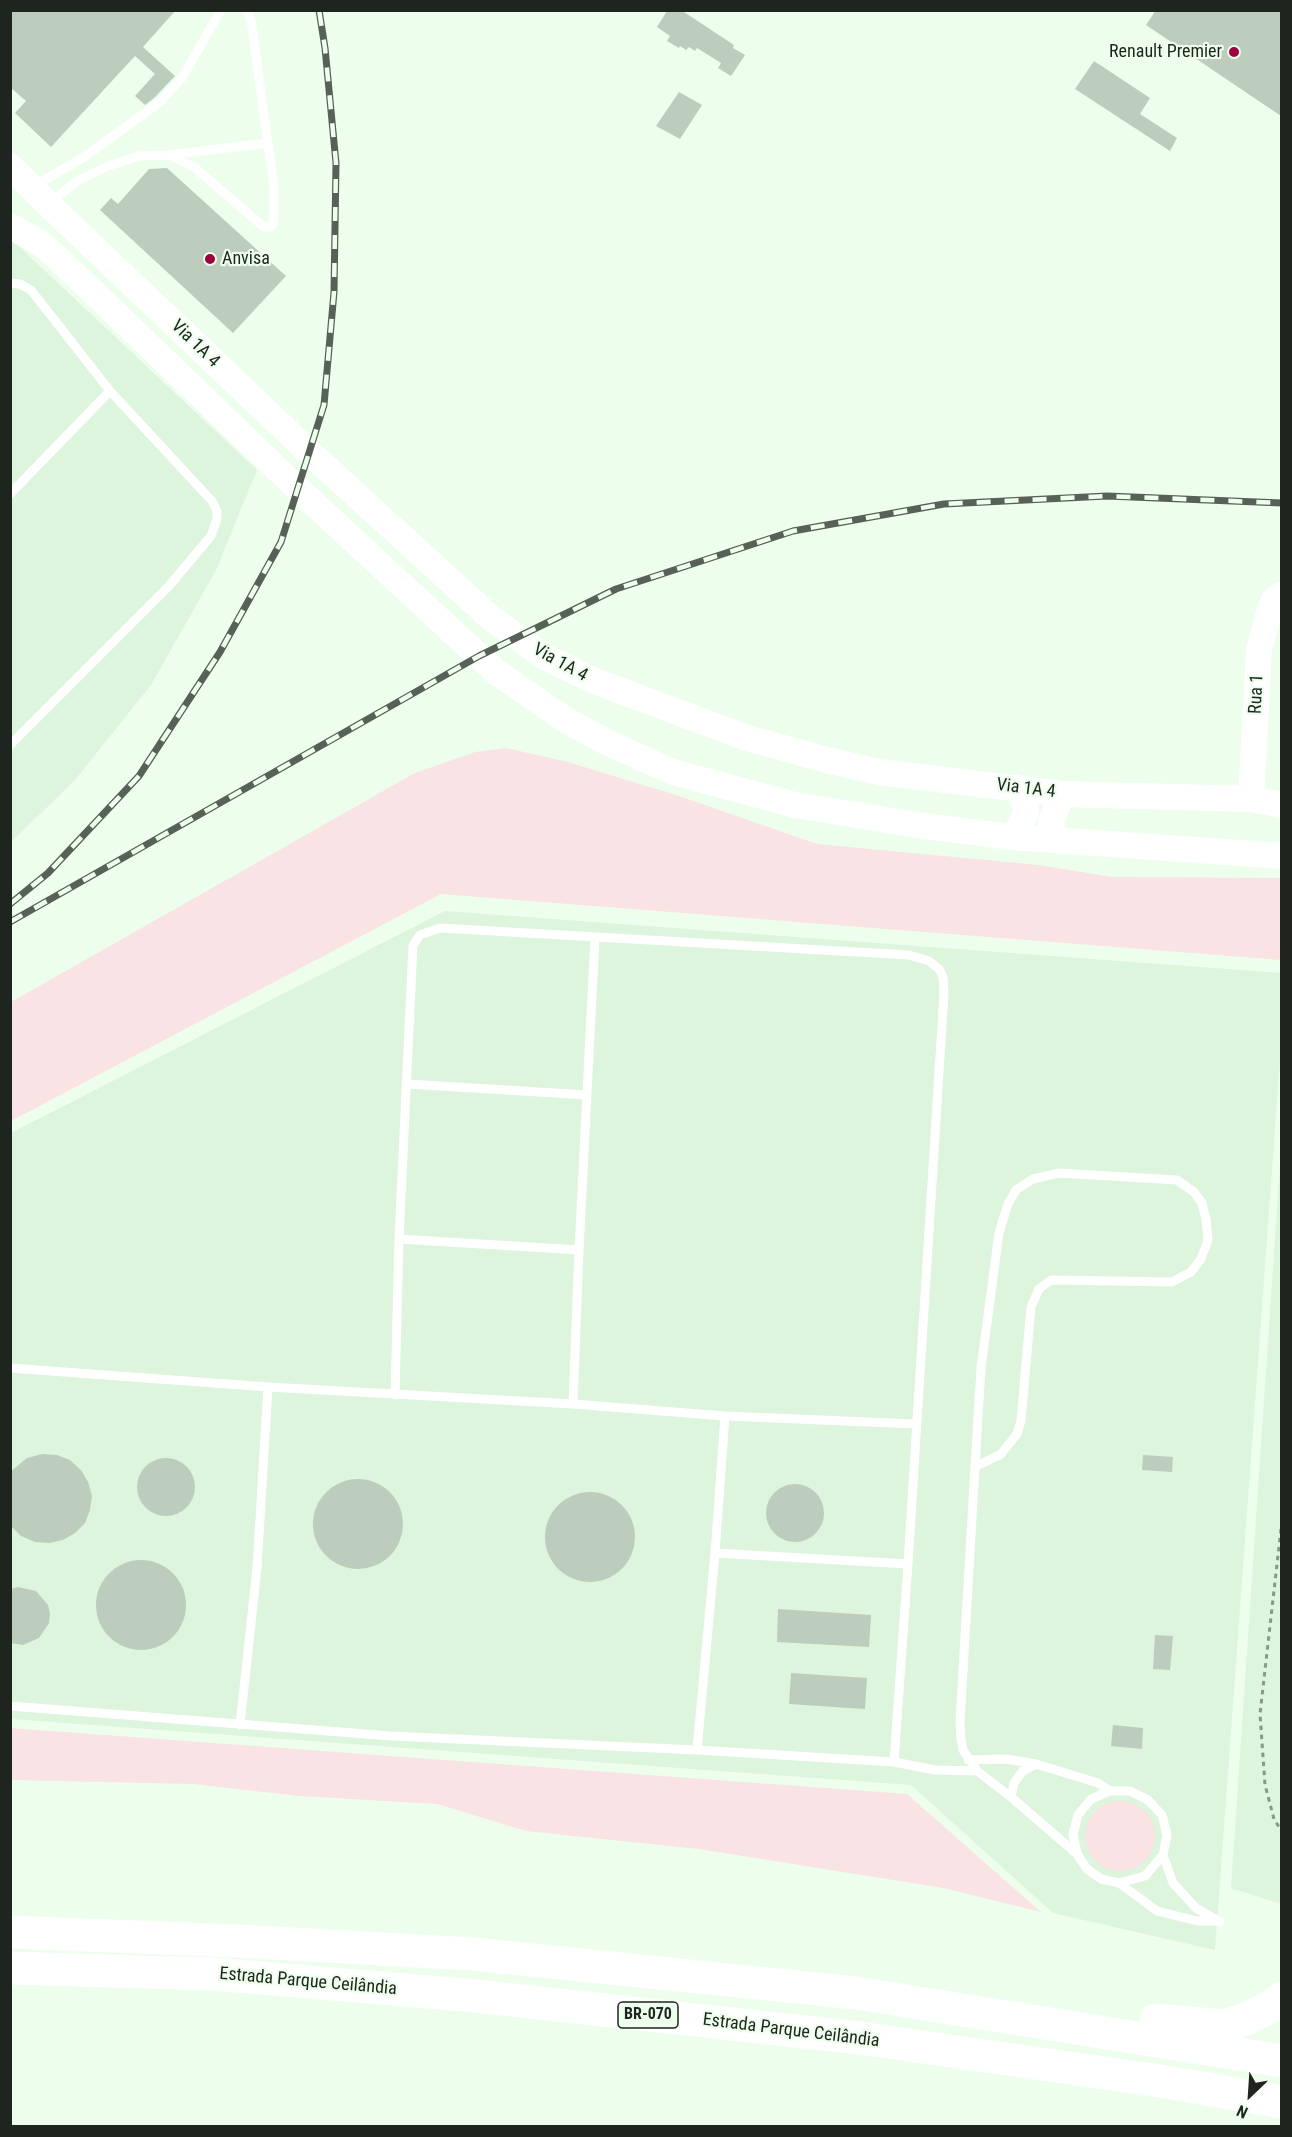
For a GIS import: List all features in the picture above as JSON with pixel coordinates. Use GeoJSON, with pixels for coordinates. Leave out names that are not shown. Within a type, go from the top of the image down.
{"type":"FeatureCollection","features":[{"type":"Feature","properties":{"kind":"highway","name":"Estrada Parque Ceilândia"},"geometry":{"type":"LineString","coordinates":[[10,1932],[238,1941],[473,1954],[856,1993],[1281,2061]]}},
{"type":"Feature","properties":{"kind":"highway","name":"Estrada Parque Ceilândia"},"geometry":{"type":"LineString","coordinates":[[10,1968],[214,1974],[476,1996],[860,2038],[1160,2081],[1281,2102]]}},
{"type":"Feature","properties":{"kind":"highway"},"geometry":{"type":"LineString","coordinates":[[856,1993],[1031,2006],[1223,2026],[1246,2019],[1274,2005],[1281,1998]]}},
{"type":"Feature","properties":{"kind":"main road","name":"Via 1A 4"},"geometry":{"type":"LineString","coordinates":[[10,166],[309,452],[491,618],[543,656],[592,680],[747,738],[879,772],[1062,794],[1251,799],[1281,805]]}},
{"type":"Feature","properties":{"kind":"main road","name":"Via 1A 4"},"geometry":{"type":"LineString","coordinates":[[10,226],[42,244],[66,266],[297,488],[495,672],[566,720],[606,742],[673,772],[795,805],[917,825],[1011,837],[1281,856]]}},
{"type":"Feature","properties":{"kind":"main road","name":"Rua 1"},"geometry":{"type":"LineString","coordinates":[[1251,799],[1259,650],[1274,600],[1281,595]]}},
{"type":"Feature","properties":{"kind":"main road"},"geometry":{"type":"LineString","coordinates":[[1011,837],[1020,827],[1026,812],[1018,788]]}},
{"type":"Feature","properties":{"kind":"main road"},"geometry":{"type":"LineString","coordinates":[[1058,841],[1051,822],[1062,794]]}},
{"type":"Feature","properties":{"kind":"lane"},"geometry":{"type":"LineString","coordinates":[[40,196],[84,157],[159,103],[182,78],[221,10]]}},
{"type":"Feature","properties":{"kind":"lane"},"geometry":{"type":"LineString","coordinates":[[169,155],[194,167],[267,228],[273,224],[274,187],[251,20],[247,10]]}},
{"type":"Feature","properties":{"kind":"lane"},"geometry":{"type":"LineString","coordinates":[[40,196],[108,166],[139,156],[169,155],[268,143]]}},
{"type":"Feature","properties":{"kind":"lane"},"geometry":{"type":"LineString","coordinates":[[10,283],[21,284],[31,290],[110,391],[212,501],[217,511],[217,519],[211,536],[169,586],[10,746]]}},
{"type":"Feature","properties":{"kind":"lane"},"geometry":{"type":"LineString","coordinates":[[10,494],[110,391]]}},
{"type":"Feature","properties":{"kind":"lane"},"geometry":{"type":"LineString","coordinates":[[394,1395],[413,945],[420,935],[440,928],[909,955],[929,961],[939,969],[943,977],[944,993],[894,1762]]}},
{"type":"Feature","properties":{"kind":"lane"},"geometry":{"type":"LineString","coordinates":[[573,1404],[595,937]]}},
{"type":"Feature","properties":{"kind":"lane"},"geometry":{"type":"LineString","coordinates":[[407,1084],[587,1095]]}},
{"type":"Feature","properties":{"kind":"lane"},"geometry":{"type":"LineString","coordinates":[[975,1467],[1001,1454],[1017,1434],[1021,1420],[1030,1307],[1039,1289],[1051,1280],[1172,1282],[1191,1272],[1201,1259],[1208,1240],[1202,1203],[1194,1191],[1177,1180],[1059,1173],[1033,1179],[1016,1190],[1008,1204],[999,1233],[981,1368],[975,1467],[960,1722],[963,1750],[977,1771],[1077,1854],[1087,1869],[1101,1879],[1119,1883],[1157,1911],[1197,1921],[1220,1922],[1196,1908],[1182,1895],[1173,1883],[1163,1855]]}},
{"type":"Feature","properties":{"kind":"lane"},"geometry":{"type":"LineString","coordinates":[[399,1239],[579,1250]]}},
{"type":"Feature","properties":{"kind":"lane"},"geometry":{"type":"LineString","coordinates":[[10,1368],[725,1416],[916,1424]]}},
{"type":"Feature","properties":{"kind":"lane"},"geometry":{"type":"LineString","coordinates":[[240,1725],[257,1568],[268,1387]]}},
{"type":"Feature","properties":{"kind":"lane"},"geometry":{"type":"LineString","coordinates":[[697,1750],[725,1416]]}},
{"type":"Feature","properties":{"kind":"lane"},"geometry":{"type":"LineString","coordinates":[[715,1553],[908,1564]]}},
{"type":"Feature","properties":{"kind":"lane"},"geometry":{"type":"LineString","coordinates":[[10,1706],[391,1736],[697,1750],[894,1762],[935,1770],[977,1771]]}},
{"type":"Feature","properties":{"kind":"lane"},"geometry":{"type":"LineString","coordinates":[[968,1760],[1006,1759],[1036,1764],[1098,1783],[1110,1791]]}},
{"type":"Feature","properties":{"kind":"lane"},"geometry":{"type":"LineString","coordinates":[[1011,1797],[1014,1783],[1023,1771],[1036,1764]]}},
{"type":"Feature","properties":{"kind":"lane"},"geometry":{"type":"LineString","coordinates":[[1077,1854],[1073,1834],[1078,1815],[1091,1799],[1110,1791],[1130,1791],[1148,1800],[1162,1815],[1167,1835],[1163,1855],[1145,1876],[1119,1883]]}},
{"type":"Feature","properties":{"kind":"path"},"geometry":{"type":"LineString","coordinates":[[1281,1520],[1260,1714],[1265,1785],[1274,1819],[1281,1832]]}},
{"type":"Feature","properties":{"kind":"shaded area"},"geometry":{"type":"Polygon","coordinates":[[[10,238],[257,470],[216,570],[151,685],[75,780],[11,842],[10,238]]]}},
{"type":"Feature","properties":{"kind":"shaded area"},"geometry":{"type":"Polygon","coordinates":[[[506,748],[568,762],[679,796],[817,844],[1039,865],[1112,877],[1281,878],[1281,960],[441,894],[11,1121],[11,1002],[415,773],[475,752],[506,748]]]}},
{"type":"Feature","properties":{"kind":"shaded area"},"geometry":{"type":"Polygon","coordinates":[[[445,911],[1281,973],[1281,1047],[1215,1950],[1053,1913],[911,1785],[11,1719],[11,1133],[445,911]]]}},
{"type":"Feature","properties":{"kind":"shaded area"},"geometry":{"type":"Polygon","coordinates":[[[1281,1150],[1281,1904],[1231,1888],[1281,1150]]]}},
{"type":"Feature","properties":{"kind":"shaded area"},"geometry":{"type":"Polygon","coordinates":[[[10,1728],[907,1794],[1041,1912],[943,1888],[699,1849],[526,1831],[437,1804],[299,1796],[193,1784],[11,1780],[10,1728]]]}},
{"type":"Feature","properties":{"kind":"shaded area"},"geometry":{"type":"Polygon","coordinates":[[[1120,1801],[1139,1807],[1149,1817],[1155,1836],[1149,1855],[1139,1865],[1120,1871],[1101,1865],[1091,1855],[1085,1836],[1091,1817],[1101,1807],[1120,1801]]]}},
{"type":"Feature","properties":{"kind":"building"},"geometry":{"type":"Polygon","coordinates":[[[10,10],[176,10],[143,47],[175,76],[145,105],[135,96],[155,74],[135,56],[51,147],[15,113],[26,101],[10,87],[10,10]]]}},
{"type":"Feature","properties":{"kind":"building"},"geometry":{"type":"Polygon","coordinates":[[[681,10],[734,45],[733,48],[745,55],[731,76],[718,68],[721,63],[697,48],[695,51],[689,47],[686,50],[667,41],[670,36],[657,27],[667,11],[681,10]]]}},
{"type":"Feature","properties":{"kind":"building","name":"Renault Premier"},"geometry":{"type":"Polygon","coordinates":[[[1156,10],[1281,10],[1281,116],[1146,25],[1156,10]]]}},
{"type":"Feature","properties":{"kind":"building"},"geometry":{"type":"Polygon","coordinates":[[[1094,61],[1150,98],[1140,114],[1177,138],[1170,151],[1075,89],[1094,61]]]}},
{"type":"Feature","properties":{"kind":"building"},"geometry":{"type":"Polygon","coordinates":[[[679,92],[702,105],[680,139],[656,126],[679,92]]]}},
{"type":"Feature","properties":{"kind":"building","name":"Anvisa"},"geometry":{"type":"Polygon","coordinates":[[[167,168],[286,276],[233,333],[100,210],[111,198],[118,204],[149,169],[167,168]]]}},
{"type":"Feature","properties":{"kind":"building"},"geometry":{"type":"Polygon","coordinates":[[[42,1454],[57,1455],[70,1460],[81,1470],[92,1496],[85,1523],[63,1540],[49,1543],[35,1542],[21,1536],[10,1525],[10,1472],[27,1458],[42,1454]]]}},
{"type":"Feature","properties":{"kind":"building"},"geometry":{"type":"Polygon","coordinates":[[[1143,1455],[1173,1457],[1172,1472],[1142,1470],[1143,1455]]]}},
{"type":"Feature","properties":{"kind":"building"},"geometry":{"type":"Polygon","coordinates":[[[166,1458],[177,1460],[190,1471],[195,1487],[193,1498],[182,1511],[166,1516],[155,1514],[142,1503],[137,1487],[139,1476],[150,1463],[166,1458]]]}},
{"type":"Feature","properties":{"kind":"building"},"geometry":{"type":"Polygon","coordinates":[[[358,1479],[375,1483],[390,1492],[399,1507],[403,1524],[399,1541],[390,1556],[375,1565],[358,1569],[341,1565],[326,1556],[317,1541],[313,1524],[317,1507],[326,1492],[341,1483],[358,1479]]]}},
{"type":"Feature","properties":{"kind":"building"},"geometry":{"type":"Polygon","coordinates":[[[795,1484],[806,1486],[819,1497],[824,1513],[822,1524],[811,1537],[795,1542],[784,1540],[771,1529],[766,1513],[768,1502],[779,1489],[795,1484]]]}},
{"type":"Feature","properties":{"kind":"building"},"geometry":{"type":"Polygon","coordinates":[[[590,1492],[607,1496],[622,1505],[631,1520],[635,1537],[631,1554],[622,1569],[607,1578],[590,1582],[573,1578],[558,1569],[549,1554],[545,1537],[549,1520],[558,1505],[573,1496],[590,1492]]]}},
{"type":"Feature","properties":{"kind":"building"},"geometry":{"type":"Polygon","coordinates":[[[141,1560],[158,1564],[173,1573],[182,1588],[186,1605],[182,1622],[173,1637],[158,1646],[141,1650],[124,1646],[109,1637],[100,1622],[96,1605],[100,1588],[109,1573],[124,1564],[141,1560]]]}},
{"type":"Feature","properties":{"kind":"building"},"geometry":{"type":"Polygon","coordinates":[[[18,1587],[36,1591],[48,1605],[50,1614],[49,1623],[39,1638],[23,1645],[10,1643],[10,1589],[18,1587]]]}},
{"type":"Feature","properties":{"kind":"building"},"geometry":{"type":"Polygon","coordinates":[[[778,1609],[871,1615],[869,1647],[777,1642],[778,1609]]]}},
{"type":"Feature","properties":{"kind":"building"},"geometry":{"type":"Polygon","coordinates":[[[1155,1635],[1173,1636],[1170,1670],[1153,1669],[1155,1635]]]}},
{"type":"Feature","properties":{"kind":"building"},"geometry":{"type":"Polygon","coordinates":[[[791,1673],[867,1678],[865,1709],[789,1704],[791,1673]]]}},
{"type":"Feature","properties":{"kind":"building"},"geometry":{"type":"Polygon","coordinates":[[[1113,1725],[1143,1728],[1142,1749],[1111,1746],[1113,1725]]]}},
{"type":"Feature","properties":{"kind":"railway"},"geometry":{"type":"LineString","coordinates":[[10,904],[48,873],[139,776],[220,652],[281,542],[324,405],[334,292],[336,163],[319,10]]}},
{"type":"Feature","properties":{"kind":"railway"},"geometry":{"type":"LineString","coordinates":[[10,922],[479,656],[616,589],[793,531],[944,504],[1107,496],[1282,503]]}},
{"type":"Feature","properties":{"kind":"place","name":"Renault Premier"},"geometry":{"type":"Point","coordinates":[1234,52]}},
{"type":"Feature","properties":{"kind":"place","name":"Anvisa"},"geometry":{"type":"Point","coordinates":[210,259]}}]}
